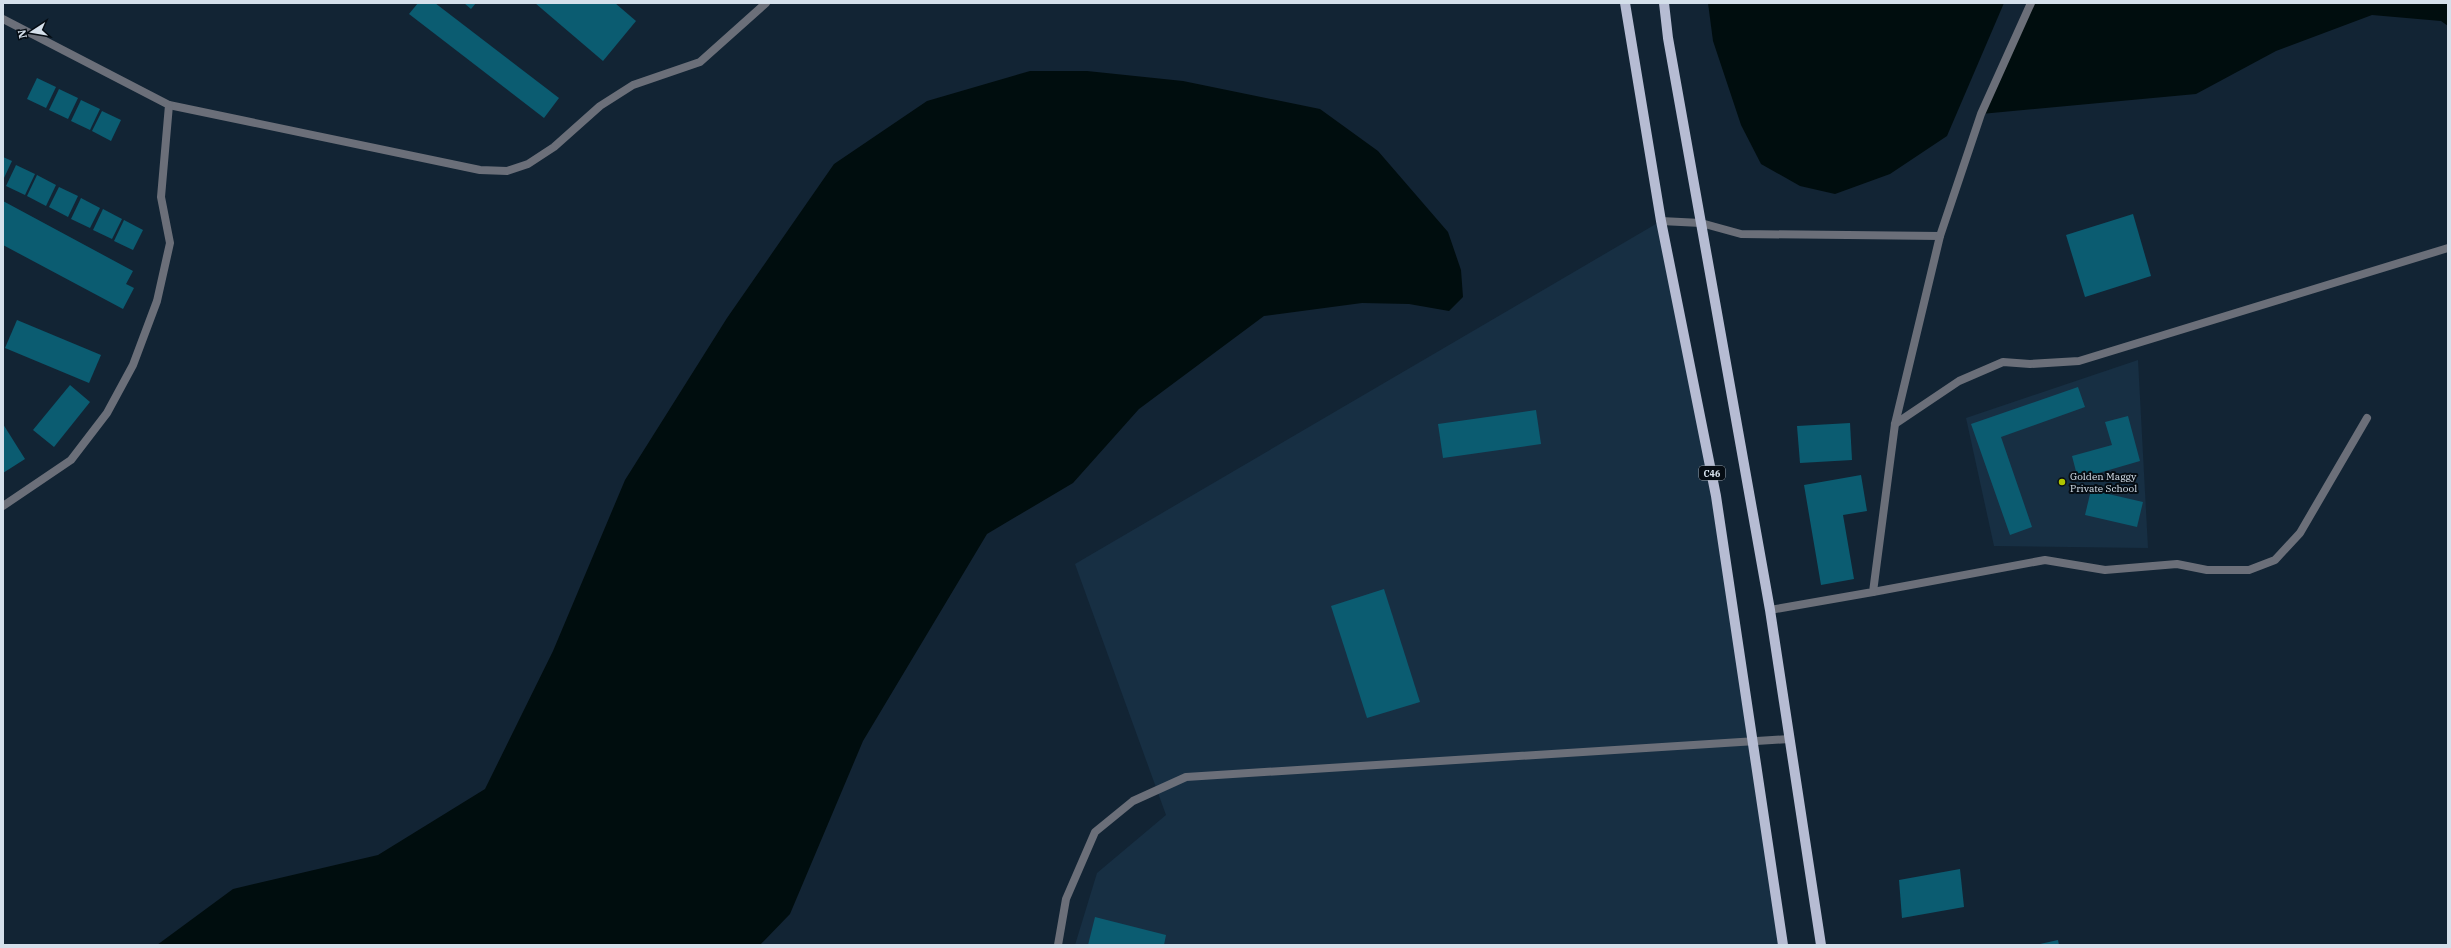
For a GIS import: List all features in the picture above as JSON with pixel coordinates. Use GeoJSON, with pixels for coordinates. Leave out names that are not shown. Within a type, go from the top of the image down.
{"type":"FeatureCollection","features":[{"type":"Feature","properties":{"kind":"main road","name":"C46"},"geometry":{"type":"LineString","coordinates":[[1625,3],[1661,220],[1716,496],[1783,945]]}},
{"type":"Feature","properties":{"kind":"main road"},"geometry":{"type":"LineString","coordinates":[[1664,3],[1668,38],[1770,610],[1821,945]]}},
{"type":"Feature","properties":{"kind":"street"},"geometry":{"type":"LineString","coordinates":[[3,19],[169,105],[480,170],[507,172],[528,164],[554,147],[600,106],[633,85],[700,62],[766,3]]}},
{"type":"Feature","properties":{"kind":"street"},"geometry":{"type":"LineString","coordinates":[[1874,592],[1895,424],[1940,236],[1981,114],[2031,3]]}},
{"type":"Feature","properties":{"kind":"street"},"geometry":{"type":"LineString","coordinates":[[3,506],[71,460],[107,413],[133,365],[157,301],[170,243],[161,197],[169,105]]}},
{"type":"Feature","properties":{"kind":"street"},"geometry":{"type":"LineString","coordinates":[[1661,220],[1701,223],[1741,234],[1940,236]]}},
{"type":"Feature","properties":{"kind":"street"},"geometry":{"type":"LineString","coordinates":[[1895,424],[1959,381],[2003,362],[2030,364],[2079,361],[2422,258],[2448,248]]}},
{"type":"Feature","properties":{"kind":"street"},"geometry":{"type":"LineString","coordinates":[[1770,610],[2046,560],[2105,570],[2177,564],[2207,570],[2249,570],[2275,560],[2300,533],[2367,418]]}},
{"type":"Feature","properties":{"kind":"street"},"geometry":{"type":"LineString","coordinates":[[1058,945],[1066,899],[1095,832],[1133,801],[1186,777],[1753,740],[1789,739]]}},
{"type":"Feature","properties":{"kind":"shaded area"},"geometry":{"type":"Polygon","coordinates":[[[1708,3],[2004,3],[1947,136],[1890,174],[1835,194],[1800,186],[1761,164],[1741,125],[1713,41],[1708,3]]]}},
{"type":"Feature","properties":{"kind":"shaded area"},"geometry":{"type":"Polygon","coordinates":[[[2031,3],[2448,3],[2448,26],[2441,21],[2372,15],[2276,51],[2196,94],[1981,114],[2031,3]]]}},
{"type":"Feature","properties":{"kind":"shaded area"},"geometry":{"type":"Polygon","coordinates":[[[1030,71],[1087,71],[1183,81],[1320,109],[1378,151],[1448,232],[1461,270],[1463,297],[1449,311],[1409,304],[1362,303],[1264,316],[1139,409],[1073,483],[987,534],[863,741],[790,914],[760,945],[157,945],[233,889],[378,855],[485,789],[553,651],[625,480],[727,318],[834,164],[927,101],[1030,71]]]}},
{"type":"Feature","properties":{"kind":"shaded area"},"geometry":{"type":"Polygon","coordinates":[[[1661,221],[1716,496],[1783,945],[1075,945],[1097,873],[1166,815],[1075,564],[1661,221]]]}},
{"type":"Feature","properties":{"kind":"shaded area","name":"Golden Maggy Private School"},"geometry":{"type":"Polygon","coordinates":[[[2138,360],[2148,548],[1994,546],[1966,418],[2138,360]]]}},
{"type":"Feature","properties":{"kind":"building"},"geometry":{"type":"Polygon","coordinates":[[[418,3],[435,3],[559,98],[544,118],[409,14],[418,3]]]}},
{"type":"Feature","properties":{"kind":"building"},"geometry":{"type":"Polygon","coordinates":[[[464,3],[476,3],[471,9],[464,3]]]}},
{"type":"Feature","properties":{"kind":"building"},"geometry":{"type":"Polygon","coordinates":[[[535,3],[615,3],[636,21],[603,61],[535,3]]]}},
{"type":"Feature","properties":{"kind":"building"},"geometry":{"type":"Polygon","coordinates":[[[37,78],[56,87],[46,108],[27,99],[37,78]]]}},
{"type":"Feature","properties":{"kind":"building"},"geometry":{"type":"Polygon","coordinates":[[[59,89],[78,98],[68,119],[49,110],[59,89]]]}},
{"type":"Feature","properties":{"kind":"building"},"geometry":{"type":"Polygon","coordinates":[[[81,100],[100,109],[90,130],[71,121],[81,100]]]}},
{"type":"Feature","properties":{"kind":"building"},"geometry":{"type":"Polygon","coordinates":[[[102,111],[121,120],[111,141],[92,131],[102,111]]]}},
{"type":"Feature","properties":{"kind":"building"},"geometry":{"type":"Polygon","coordinates":[[[3,157],[12,161],[3,180],[3,157]]]}},
{"type":"Feature","properties":{"kind":"building"},"geometry":{"type":"Polygon","coordinates":[[[16,165],[35,174],[25,195],[6,186],[16,165]]]}},
{"type":"Feature","properties":{"kind":"building"},"geometry":{"type":"Polygon","coordinates":[[[37,175],[56,185],[46,206],[27,196],[37,175]]]}},
{"type":"Feature","properties":{"kind":"building"},"geometry":{"type":"Polygon","coordinates":[[[59,187],[78,196],[68,217],[49,207],[59,187]]]}},
{"type":"Feature","properties":{"kind":"building"},"geometry":{"type":"Polygon","coordinates":[[[81,198],[100,208],[90,228],[71,219],[81,198]]]}},
{"type":"Feature","properties":{"kind":"building"},"geometry":{"type":"Polygon","coordinates":[[[3,201],[133,271],[126,284],[134,288],[123,309],[3,245],[3,201]]]}},
{"type":"Feature","properties":{"kind":"building"},"geometry":{"type":"Polygon","coordinates":[[[103,209],[122,219],[112,239],[93,230],[103,209]]]}},
{"type":"Feature","properties":{"kind":"building"},"geometry":{"type":"Polygon","coordinates":[[[2133,214],[2151,276],[2085,297],[2066,235],[2133,214]]]}},
{"type":"Feature","properties":{"kind":"building"},"geometry":{"type":"Polygon","coordinates":[[[124,220],[143,230],[133,250],[114,241],[124,220]]]}},
{"type":"Feature","properties":{"kind":"building"},"geometry":{"type":"Polygon","coordinates":[[[17,320],[101,355],[89,383],[5,348],[17,320]]]}},
{"type":"Feature","properties":{"kind":"building"},"geometry":{"type":"Polygon","coordinates":[[[70,385],[90,402],[54,447],[33,430],[70,385]]]}},
{"type":"Feature","properties":{"kind":"building"},"geometry":{"type":"Polygon","coordinates":[[[2078,387],[2085,407],[2001,437],[2032,527],[2010,535],[1971,424],[2078,387]]]}},
{"type":"Feature","properties":{"kind":"building"},"geometry":{"type":"Polygon","coordinates":[[[1536,410],[1541,444],[1443,458],[1438,424],[1536,410]]]}},
{"type":"Feature","properties":{"kind":"building"},"geometry":{"type":"Polygon","coordinates":[[[2128,416],[2140,461],[2078,479],[2072,456],[2112,445],[2105,422],[2128,416]]]}},
{"type":"Feature","properties":{"kind":"building"},"geometry":{"type":"Polygon","coordinates":[[[1850,423],[1852,460],[1800,463],[1797,426],[1850,423]]]}},
{"type":"Feature","properties":{"kind":"building"},"geometry":{"type":"Polygon","coordinates":[[[3,424],[25,459],[3,473],[3,424]]]}},
{"type":"Feature","properties":{"kind":"building"},"geometry":{"type":"Polygon","coordinates":[[[1861,475],[1867,511],[1843,515],[1854,579],[1821,585],[1804,485],[1861,475]]]}},
{"type":"Feature","properties":{"kind":"building"},"geometry":{"type":"Polygon","coordinates":[[[2091,490],[2143,502],[2137,527],[2085,515],[2091,490]]]}},
{"type":"Feature","properties":{"kind":"building"},"geometry":{"type":"Polygon","coordinates":[[[1384,589],[1420,702],[1367,718],[1331,606],[1384,589]]]}},
{"type":"Feature","properties":{"kind":"building"},"geometry":{"type":"Polygon","coordinates":[[[1960,869],[1964,907],[1902,918],[1899,880],[1960,869]]]}},
{"type":"Feature","properties":{"kind":"building"},"geometry":{"type":"Polygon","coordinates":[[[1095,917],[1166,935],[1164,945],[1088,945],[1095,917]]]}},
{"type":"Feature","properties":{"kind":"building"},"geometry":{"type":"Polygon","coordinates":[[[2058,940],[2059,945],[2040,945],[2040,944],[2058,940]]]}},
{"type":"Feature","properties":{"kind":"place","name":"Golden Maggy Private School"},"geometry":{"type":"Point","coordinates":[2062,482]}}]}
